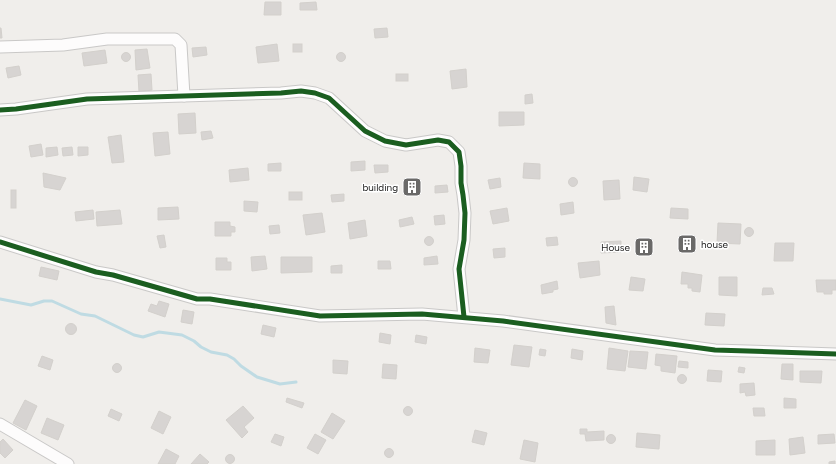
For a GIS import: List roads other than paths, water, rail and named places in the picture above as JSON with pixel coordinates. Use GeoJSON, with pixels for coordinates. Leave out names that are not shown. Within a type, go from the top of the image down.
{"type":"FeatureCollection","features":[{"type":"Feature","properties":{"kind":"street"},"geometry":{"type":"LineString","coordinates":[[0,47],[63,45],[107,39],[175,39],[182,45],[184,96]]}},
{"type":"Feature","properties":{"kind":"street"},"geometry":{"type":"LineString","coordinates":[[0,110],[88,99],[281,93],[301,91],[315,93],[329,98],[365,130],[385,141],[406,145],[438,140],[449,142],[458,152],[461,166],[461,183],[465,212],[464,240],[459,269],[464,317]]}},
{"type":"Feature","properties":{"kind":"street"},"geometry":{"type":"LineString","coordinates":[[0,242],[96,272],[113,275],[197,299],[218,300],[320,316],[422,314],[464,317],[715,350],[836,354]]}},
{"type":"Feature","properties":{"kind":"street"},"geometry":{"type":"LineString","coordinates":[[0,424],[68,464]]}},
{"type":"Feature","properties":{"kind":"waterway"},"geometry":{"type":"LineString","coordinates":[[0,299],[31,305],[44,301],[52,301],[81,314],[95,316],[134,335],[143,337],[159,332],[182,335],[211,352],[227,355],[257,377],[280,384],[296,382]]}},
{"type":"Feature","properties":{"kind":"place","name":"building"},"geometry":{"type":"Point","coordinates":[412,187]}},
{"type":"Feature","properties":{"kind":"place","name":"house"},"geometry":{"type":"Point","coordinates":[687,244]}},
{"type":"Feature","properties":{"kind":"place","name":"House"},"geometry":{"type":"Point","coordinates":[644,247]}}]}
